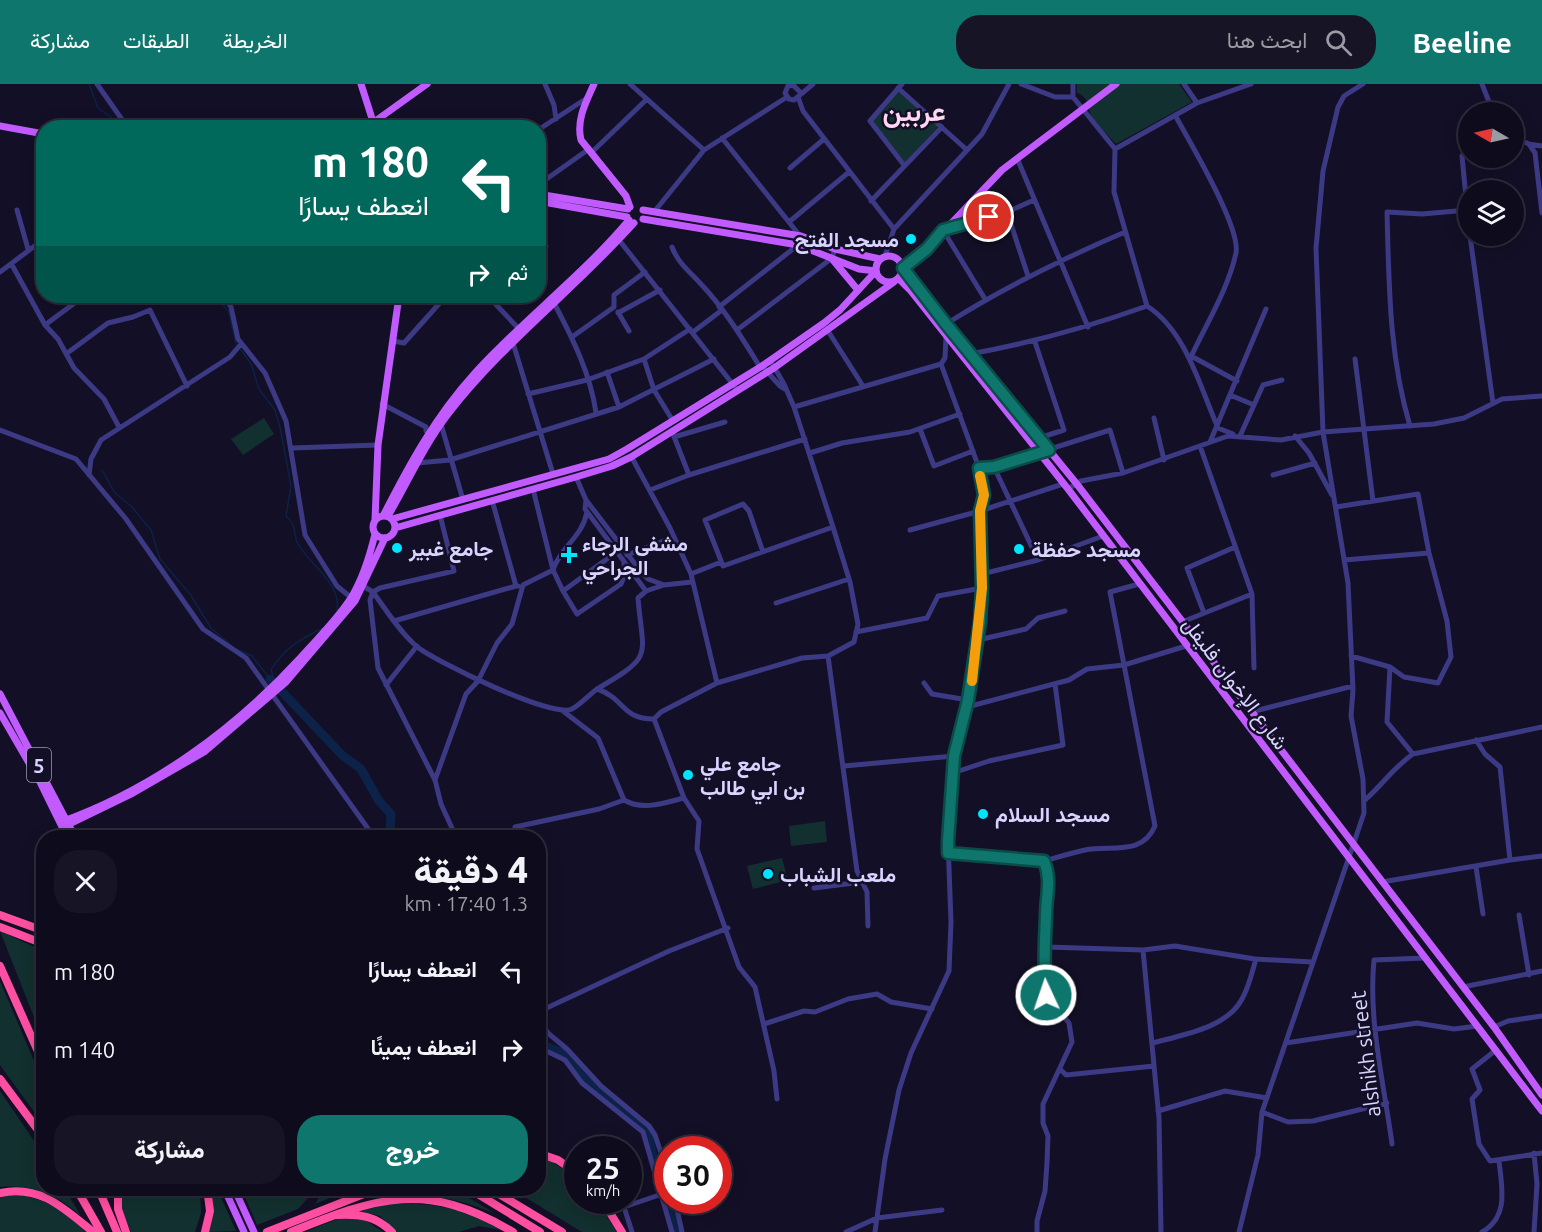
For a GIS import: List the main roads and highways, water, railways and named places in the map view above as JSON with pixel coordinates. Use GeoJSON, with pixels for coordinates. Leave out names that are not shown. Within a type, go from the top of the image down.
{"type":"FeatureCollection","features":[{"type":"Feature","properties":{"kind":"highway"},"geometry":{"type":"LineString","coordinates":[[0,915],[36,928]]}},
{"type":"Feature","properties":{"kind":"highway"},"geometry":{"type":"LineString","coordinates":[[0,927],[36,941]]}},
{"type":"Feature","properties":{"kind":"highway"},"geometry":{"type":"LineString","coordinates":[[0,966],[36,1047]]}},
{"type":"Feature","properties":{"kind":"highway"},"geometry":{"type":"LineString","coordinates":[[0,1079],[36,1127]]}},
{"type":"Feature","properties":{"kind":"highway"},"geometry":{"type":"LineString","coordinates":[[546,1157],[564,1165]]}},
{"type":"Feature","properties":{"kind":"highway"},"geometry":{"type":"LineString","coordinates":[[0,1193],[24,1192],[36,1195]]}},
{"type":"Feature","properties":{"kind":"highway"},"geometry":{"type":"LineString","coordinates":[[40,1196],[64,1206],[93,1232]]}},
{"type":"Feature","properties":{"kind":"highway"},"geometry":{"type":"LineString","coordinates":[[81,1196],[101,1232]]}},
{"type":"Feature","properties":{"kind":"highway"},"geometry":{"type":"LineString","coordinates":[[101,1196],[117,1232]]}},
{"type":"Feature","properties":{"kind":"highway"},"geometry":{"type":"LineString","coordinates":[[118,1196],[118,1209],[126,1232]]}},
{"type":"Feature","properties":{"kind":"highway"},"geometry":{"type":"LineString","coordinates":[[205,1232],[210,1211],[209,1196]]}},
{"type":"Feature","properties":{"kind":"highway"},"geometry":{"type":"LineString","coordinates":[[267,1232],[359,1196]]}},
{"type":"Feature","properties":{"kind":"highway"},"geometry":{"type":"LineString","coordinates":[[481,1196],[540,1232]]}},
{"type":"Feature","properties":{"kind":"highway"},"geometry":{"type":"LineString","coordinates":[[502,1196],[562,1232]]}},
{"type":"Feature","properties":{"kind":"highway"},"geometry":{"type":"LineString","coordinates":[[291,1232],[379,1201],[418,1199],[464,1208],[513,1232]]}},
{"type":"Feature","properties":{"kind":"highway"},"geometry":{"type":"LineString","coordinates":[[611,1214],[622,1232]]}},
{"type":"Feature","properties":{"kind":"highway"},"geometry":{"type":"LineString","coordinates":[[334,1215],[366,1216],[384,1224],[392,1232]]}},
{"type":"Feature","properties":{"kind":"main road"},"geometry":{"type":"LineString","coordinates":[[362,84],[374,120]]}},
{"type":"Feature","properties":{"kind":"main road"},"geometry":{"type":"LineString","coordinates":[[380,120],[427,84]]}},
{"type":"Feature","properties":{"kind":"main road"},"geometry":{"type":"LineString","coordinates":[[388,517],[430,435],[478,379],[513,343],[518,333],[554,303],[619,240],[630,220],[626,196],[581,140],[579,130],[594,84]]}},
{"type":"Feature","properties":{"kind":"main road"},"geometry":{"type":"LineString","coordinates":[[375,520],[463,500],[609,459],[733,384],[763,368],[774,368],[896,281],[903,268],[927,249],[943,230],[1017,158],[1116,84]]}},
{"type":"Feature","properties":{"kind":"main road"},"geometry":{"type":"LineString","coordinates":[[0,126],[36,133]]}},
{"type":"Feature","properties":{"kind":"main road"},"geometry":{"type":"LineString","coordinates":[[546,195],[629,208],[639,206],[643,210],[801,236],[835,249],[882,258],[895,257],[903,268]]}},
{"type":"Feature","properties":{"kind":"main road"},"geometry":{"type":"LineString","coordinates":[[546,203],[630,220],[643,219],[798,245],[859,269],[876,272],[884,281],[896,281]]}},
{"type":"Feature","properties":{"kind":"main road"},"geometry":{"type":"LineString","coordinates":[[643,210],[643,219]]}},
{"type":"Feature","properties":{"kind":"main road"},"geometry":{"type":"LineString","coordinates":[[388,517],[430,435],[474,374],[630,220]]}},
{"type":"Feature","properties":{"kind":"main road"},"geometry":{"type":"LineString","coordinates":[[832,258],[857,289]]}},
{"type":"Feature","properties":{"kind":"main road"},"geometry":{"type":"LineString","coordinates":[[375,534],[385,538],[391,536],[395,528],[612,466],[673,435],[738,391],[770,360],[840,310],[857,289],[876,272],[882,258]]}},
{"type":"Feature","properties":{"kind":"main road","name":"شارع الإخوان فليفل"},"geometry":{"type":"LineString","coordinates":[[903,268],[1076,483],[1494,1027],[1542,1095]]}},
{"type":"Feature","properties":{"kind":"main road","name":"شارع الإخوان فليفل"},"geometry":{"type":"LineString","coordinates":[[896,281],[911,291],[1037,453],[1066,486],[1542,1111]]}},
{"type":"Feature","properties":{"kind":"main road"},"geometry":{"type":"LineString","coordinates":[[353,599],[370,555],[375,534],[373,529],[382,404],[398,303]]}},
{"type":"Feature","properties":{"kind":"main road"},"geometry":{"type":"LineString","coordinates":[[388,517],[395,528]]}},
{"type":"Feature","properties":{"kind":"main road"},"geometry":{"type":"LineString","coordinates":[[66,823],[174,768],[231,728],[285,680],[363,586],[385,538]]}},
{"type":"Feature","properties":{"kind":"main road","name":"5"},"geometry":{"type":"LineString","coordinates":[[0,694],[70,830]]}},
{"type":"Feature","properties":{"kind":"main road","name":"5"},"geometry":{"type":"LineString","coordinates":[[0,713],[44,781]]}},
{"type":"Feature","properties":{"kind":"main road","name":"5"},"geometry":{"type":"LineString","coordinates":[[66,823],[66,830]]}},
{"type":"Feature","properties":{"kind":"main road"},"geometry":{"type":"LineString","coordinates":[[228,1196],[243,1230]]}},
{"type":"Feature","properties":{"kind":"main road"},"geometry":{"type":"LineString","coordinates":[[238,1196],[252,1228]]}},
{"type":"Feature","properties":{"kind":"waterway"},"geometry":{"type":"LineString","coordinates":[[89,84],[98,108],[115,120]]}},
{"type":"Feature","properties":{"kind":"waterway"},"geometry":{"type":"LineString","coordinates":[[221,303],[229,312],[236,344]]}},
{"type":"Feature","properties":{"kind":"waterway"},"geometry":{"type":"LineString","coordinates":[[241,350],[251,364],[259,389],[275,410],[280,427],[291,486],[286,516],[293,524],[296,540],[303,552],[324,575],[335,592],[337,611]]}},
{"type":"Feature","properties":{"kind":"waterway"},"geometry":{"type":"LineString","coordinates":[[102,470],[115,493],[131,506],[151,530],[160,559],[190,594],[211,628],[232,646]]}},
{"type":"Feature","properties":{"kind":"waterway"},"geometry":{"type":"LineString","coordinates":[[274,679],[271,670],[281,656],[300,640],[323,628]]}},
{"type":"Feature","properties":{"kind":"waterway"},"geometry":{"type":"LineString","coordinates":[[238,650],[252,656],[270,679]]}},
{"type":"Feature","properties":{"kind":"waterway"},"geometry":{"type":"LineString","coordinates":[[270,679],[342,755],[361,769],[379,801],[391,814],[390,830]]}},
{"type":"Feature","properties":{"kind":"waterway"},"geometry":{"type":"LineString","coordinates":[[546,1046],[569,1056],[583,1077],[647,1131],[654,1159]]}},
{"type":"Feature","properties":{"kind":"waterway"},"geometry":{"type":"LineString","coordinates":[[672,1214],[677,1232]]}},
{"type":"Feature","properties":{"kind":"place","name":"مسجد الفتح"},"geometry":{"type":"Point","coordinates":[911,239]}},
{"type":"Feature","properties":{"kind":"place","name":"جامع غبير"},"geometry":{"type":"Point","coordinates":[397,548]}},
{"type":"Feature","properties":{"kind":"place","name":"مسجد حفظة"},"geometry":{"type":"Point","coordinates":[1019,549]}},
{"type":"Feature","properties":{"kind":"place","name":"مشفى الرجاء الجراحي"},"geometry":{"type":"Point","coordinates":[569,555]}},
{"type":"Feature","properties":{"kind":"place","name":"جامع علي بن ابي طالب"},"geometry":{"type":"Point","coordinates":[688,775]}},
{"type":"Feature","properties":{"kind":"place","name":"مسجد السلام"},"geometry":{"type":"Point","coordinates":[983,814]}},
{"type":"Feature","properties":{"kind":"place","name":"ملعب الشباب"},"geometry":{"type":"Point","coordinates":[768,874]}},
{"type":"Feature","properties":{"kind":"district","name":"عربين"},"geometry":{"type":"Point","coordinates":[914,111]}}]}
